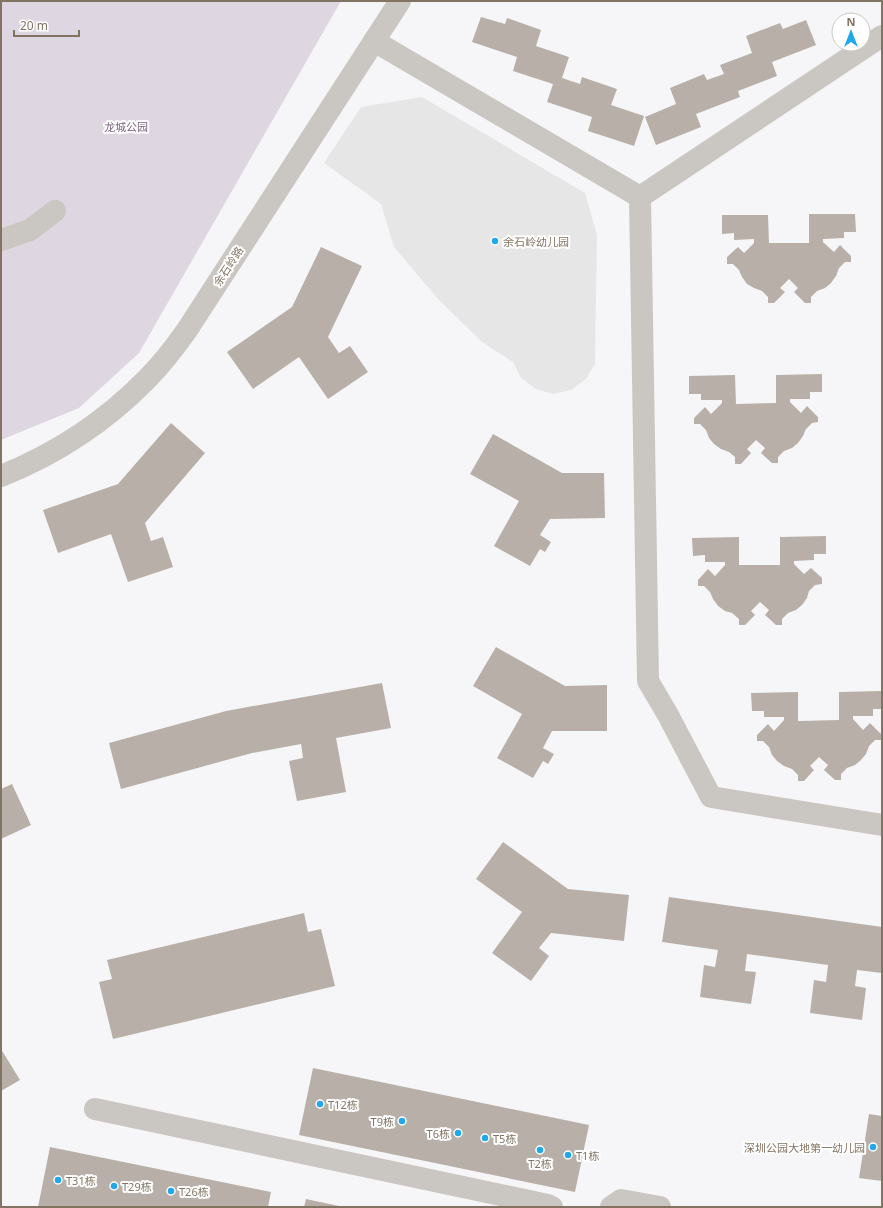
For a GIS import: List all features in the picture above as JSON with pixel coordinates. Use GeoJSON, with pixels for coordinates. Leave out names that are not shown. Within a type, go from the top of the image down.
{"type":"FeatureCollection","features":[{"type":"Feature","properties":{"kind":"street","name":"余石岭路"},"geometry":{"type":"LineString","coordinates":[[1,476],[46,455],[100,421],[124,401],[168,355],[192,323],[400,1]]}},
{"type":"Feature","properties":{"kind":"street"},"geometry":{"type":"LineString","coordinates":[[640,198],[882,36]]}},
{"type":"Feature","properties":{"kind":"street"},"geometry":{"type":"LineString","coordinates":[[374,41],[640,198]]}},
{"type":"Feature","properties":{"kind":"street"},"geometry":{"type":"LineString","coordinates":[[640,198],[648,681],[668,715],[711,797],[882,825]]}},
{"type":"Feature","properties":{"kind":"street"},"geometry":{"type":"LineString","coordinates":[[1,240],[30,230],[55,211]]}},
{"type":"Feature","properties":{"kind":"street"},"geometry":{"type":"LineString","coordinates":[[95,1109],[548,1204],[552,1207]]}},
{"type":"Feature","properties":{"kind":"street"},"geometry":{"type":"LineString","coordinates":[[611,1207],[621,1200],[660,1207]]}},
{"type":"Feature","properties":{"kind":"shaded area","name":"余石岭幼儿园"},"geometry":{"type":"Polygon","coordinates":[[[422,97],[585,193],[597,235],[595,364],[586,379],[571,390],[553,394],[536,389],[521,378],[513,362],[482,342],[438,299],[394,247],[381,204],[324,163],[361,107],[422,97]]]}},
{"type":"Feature","properties":{"kind":"green space","name":"龙城公园"},"geometry":{"type":"Polygon","coordinates":[[[1,1],[341,1],[139,353],[79,408],[1,440],[1,1]]]}},
{"type":"Feature","properties":{"kind":"building"},"geometry":{"type":"Polygon","coordinates":[[[481,17],[505,24],[507,18],[541,30],[536,46],[569,57],[562,78],[580,84],[582,77],[617,89],[611,105],[644,116],[634,146],[588,131],[592,117],[547,102],[553,84],[513,71],[517,57],[472,42],[481,17]]]}},
{"type":"Feature","properties":{"kind":"building"},"geometry":{"type":"Polygon","coordinates":[[[806,20],[816,45],[772,62],[777,76],[738,91],[740,97],[696,114],[701,127],[656,145],[645,117],[676,104],[670,88],[704,74],[707,80],[724,74],[720,65],[752,53],[746,36],[780,23],[783,29],[806,20]]]}},
{"type":"Feature","properties":{"kind":"building"},"geometry":{"type":"Polygon","coordinates":[[[809,214],[855,214],[856,232],[844,232],[844,238],[823,239],[823,242],[834,252],[840,245],[851,256],[851,262],[845,262],[839,268],[831,283],[825,288],[817,291],[811,297],[811,303],[805,303],[794,292],[798,288],[789,279],[780,288],[785,292],[774,303],[768,303],[768,297],[762,291],[747,284],[739,270],[733,264],[727,264],[727,257],[738,247],[744,253],[754,243],[754,239],[734,240],[734,233],[722,234],[722,215],[768,215],[769,243],[809,243],[809,214]]]}},
{"type":"Feature","properties":{"kind":"building"},"geometry":{"type":"Polygon","coordinates":[[[321,247],[362,266],[328,337],[339,353],[350,346],[368,372],[328,399],[299,357],[253,389],[227,352],[292,307],[321,247]]]}},
{"type":"Feature","properties":{"kind":"building"},"geometry":{"type":"Polygon","coordinates":[[[822,374],[822,392],[810,392],[810,399],[790,399],[790,402],[801,413],[807,406],[818,417],[818,422],[812,423],[806,429],[798,443],[792,448],[784,451],[778,457],[778,463],[772,463],[761,453],[765,448],[756,440],[747,449],[751,453],[741,464],[735,464],[735,457],[714,444],[709,438],[706,430],[700,424],[694,424],[694,418],[705,407],[711,414],[722,403],[722,400],[701,400],[701,394],[689,394],[689,376],[735,375],[736,404],[776,403],[776,375],[822,374]]]}},
{"type":"Feature","properties":{"kind":"building"},"geometry":{"type":"Polygon","coordinates":[[[171,423],[205,453],[145,523],[151,541],[163,537],[173,567],[128,582],[111,534],[58,553],[43,510],[118,484],[171,423]]]}},
{"type":"Feature","properties":{"kind":"building"},"geometry":{"type":"Polygon","coordinates":[[[493,434],[562,473],[604,473],[605,518],[550,519],[540,535],[551,542],[545,552],[540,549],[530,566],[494,546],[519,501],[470,474],[493,434]]]}},
{"type":"Feature","properties":{"kind":"building"},"geometry":{"type":"Polygon","coordinates":[[[826,536],[826,554],[814,554],[814,560],[794,561],[794,564],[804,574],[811,568],[822,578],[822,584],[815,585],[809,591],[807,598],[802,605],[796,610],[788,613],[782,619],[782,625],[776,625],[765,615],[769,610],[760,602],[751,611],[755,615],[745,625],[739,625],[739,619],[732,613],[725,611],[718,606],[710,592],[704,586],[698,586],[698,580],[708,569],[715,576],[725,565],[725,562],[705,562],[705,555],[693,556],[692,538],[739,537],[739,565],[780,565],[780,537],[826,536]]]}},
{"type":"Feature","properties":{"kind":"building"},"geometry":{"type":"Polygon","coordinates":[[[496,647],[565,686],[607,685],[607,731],[552,731],[543,748],[554,754],[548,764],[543,761],[533,778],[497,758],[522,714],[473,686],[496,647]]]}},
{"type":"Feature","properties":{"kind":"building"},"geometry":{"type":"Polygon","coordinates":[[[382,683],[391,728],[336,738],[346,792],[297,801],[289,761],[303,758],[301,744],[252,753],[121,789],[109,743],[226,711],[382,683]]]}},
{"type":"Feature","properties":{"kind":"building"},"geometry":{"type":"Polygon","coordinates":[[[882,691],[882,709],[873,709],[873,716],[853,716],[853,719],[863,730],[870,723],[881,734],[881,740],[875,740],[869,746],[866,754],[861,760],[855,765],[847,768],[841,774],[841,780],[835,780],[824,770],[828,765],[819,757],[810,766],[814,770],[804,781],[798,781],[798,775],[792,769],[777,761],[772,755],[769,747],[763,741],[757,741],[757,735],[768,724],[774,731],[784,720],[784,717],[764,717],[764,711],[752,711],[751,693],[798,692],[798,721],[839,720],[839,692],[882,691]]]}},
{"type":"Feature","properties":{"kind":"building"},"geometry":{"type":"Polygon","coordinates":[[[12,784],[31,825],[1,839],[1,789],[12,784]]]}},
{"type":"Feature","properties":{"kind":"building"},"geometry":{"type":"Polygon","coordinates":[[[503,842],[568,889],[629,895],[624,941],[551,933],[539,948],[549,956],[531,981],[492,953],[522,912],[476,879],[503,842]]]}},
{"type":"Feature","properties":{"kind":"building"},"geometry":{"type":"Polygon","coordinates":[[[669,897],[882,927],[882,973],[857,970],[855,986],[866,988],[862,1020],[810,1013],[814,980],[826,982],[828,965],[747,954],[745,971],[756,972],[751,1004],[700,997],[704,965],[715,967],[718,950],[662,942],[669,897]]]}},
{"type":"Feature","properties":{"kind":"building"},"geometry":{"type":"Polygon","coordinates":[[[304,913],[308,932],[321,929],[335,986],[113,1039],[99,982],[112,979],[107,960],[304,913]]]}},
{"type":"Feature","properties":{"kind":"building"},"geometry":{"type":"Polygon","coordinates":[[[1,1049],[20,1080],[1,1091],[1,1049]]]}},
{"type":"Feature","properties":{"kind":"building"},"geometry":{"type":"Polygon","coordinates":[[[313,1068],[589,1125],[575,1192],[299,1135],[313,1068]]]}},
{"type":"Feature","properties":{"kind":"building","name":"深圳公园大地第一幼儿园"},"geometry":{"type":"Polygon","coordinates":[[[869,1114],[882,1116],[882,1181],[859,1178],[869,1114]]]}},
{"type":"Feature","properties":{"kind":"building"},"geometry":{"type":"Polygon","coordinates":[[[50,1147],[271,1192],[268,1207],[38,1207],[50,1147]]]}},
{"type":"Feature","properties":{"kind":"building"},"geometry":{"type":"Polygon","coordinates":[[[306,1199],[339,1206],[339,1207],[304,1207],[306,1199]]]}},
{"type":"Feature","properties":{"kind":"place","name":"余石岭幼儿园"},"geometry":{"type":"Point","coordinates":[495,241]}},
{"type":"Feature","properties":{"kind":"place","name":"T12栋"},"geometry":{"type":"Point","coordinates":[320,1104]}},
{"type":"Feature","properties":{"kind":"place","name":"T9栋"},"geometry":{"type":"Point","coordinates":[402,1121]}},
{"type":"Feature","properties":{"kind":"place","name":"T6栋"},"geometry":{"type":"Point","coordinates":[458,1133]}},
{"type":"Feature","properties":{"kind":"place","name":"T5栋"},"geometry":{"type":"Point","coordinates":[485,1138]}},
{"type":"Feature","properties":{"kind":"place","name":"深圳公园大地第一幼儿园"},"geometry":{"type":"Point","coordinates":[873,1147]}},
{"type":"Feature","properties":{"kind":"place","name":"T2栋"},"geometry":{"type":"Point","coordinates":[540,1150]}},
{"type":"Feature","properties":{"kind":"place","name":"T1栋"},"geometry":{"type":"Point","coordinates":[568,1155]}},
{"type":"Feature","properties":{"kind":"place","name":"T31栋"},"geometry":{"type":"Point","coordinates":[58,1180]}},
{"type":"Feature","properties":{"kind":"place","name":"T29栋"},"geometry":{"type":"Point","coordinates":[114,1186]}},
{"type":"Feature","properties":{"kind":"place","name":"T26栋"},"geometry":{"type":"Point","coordinates":[171,1191]}}]}
